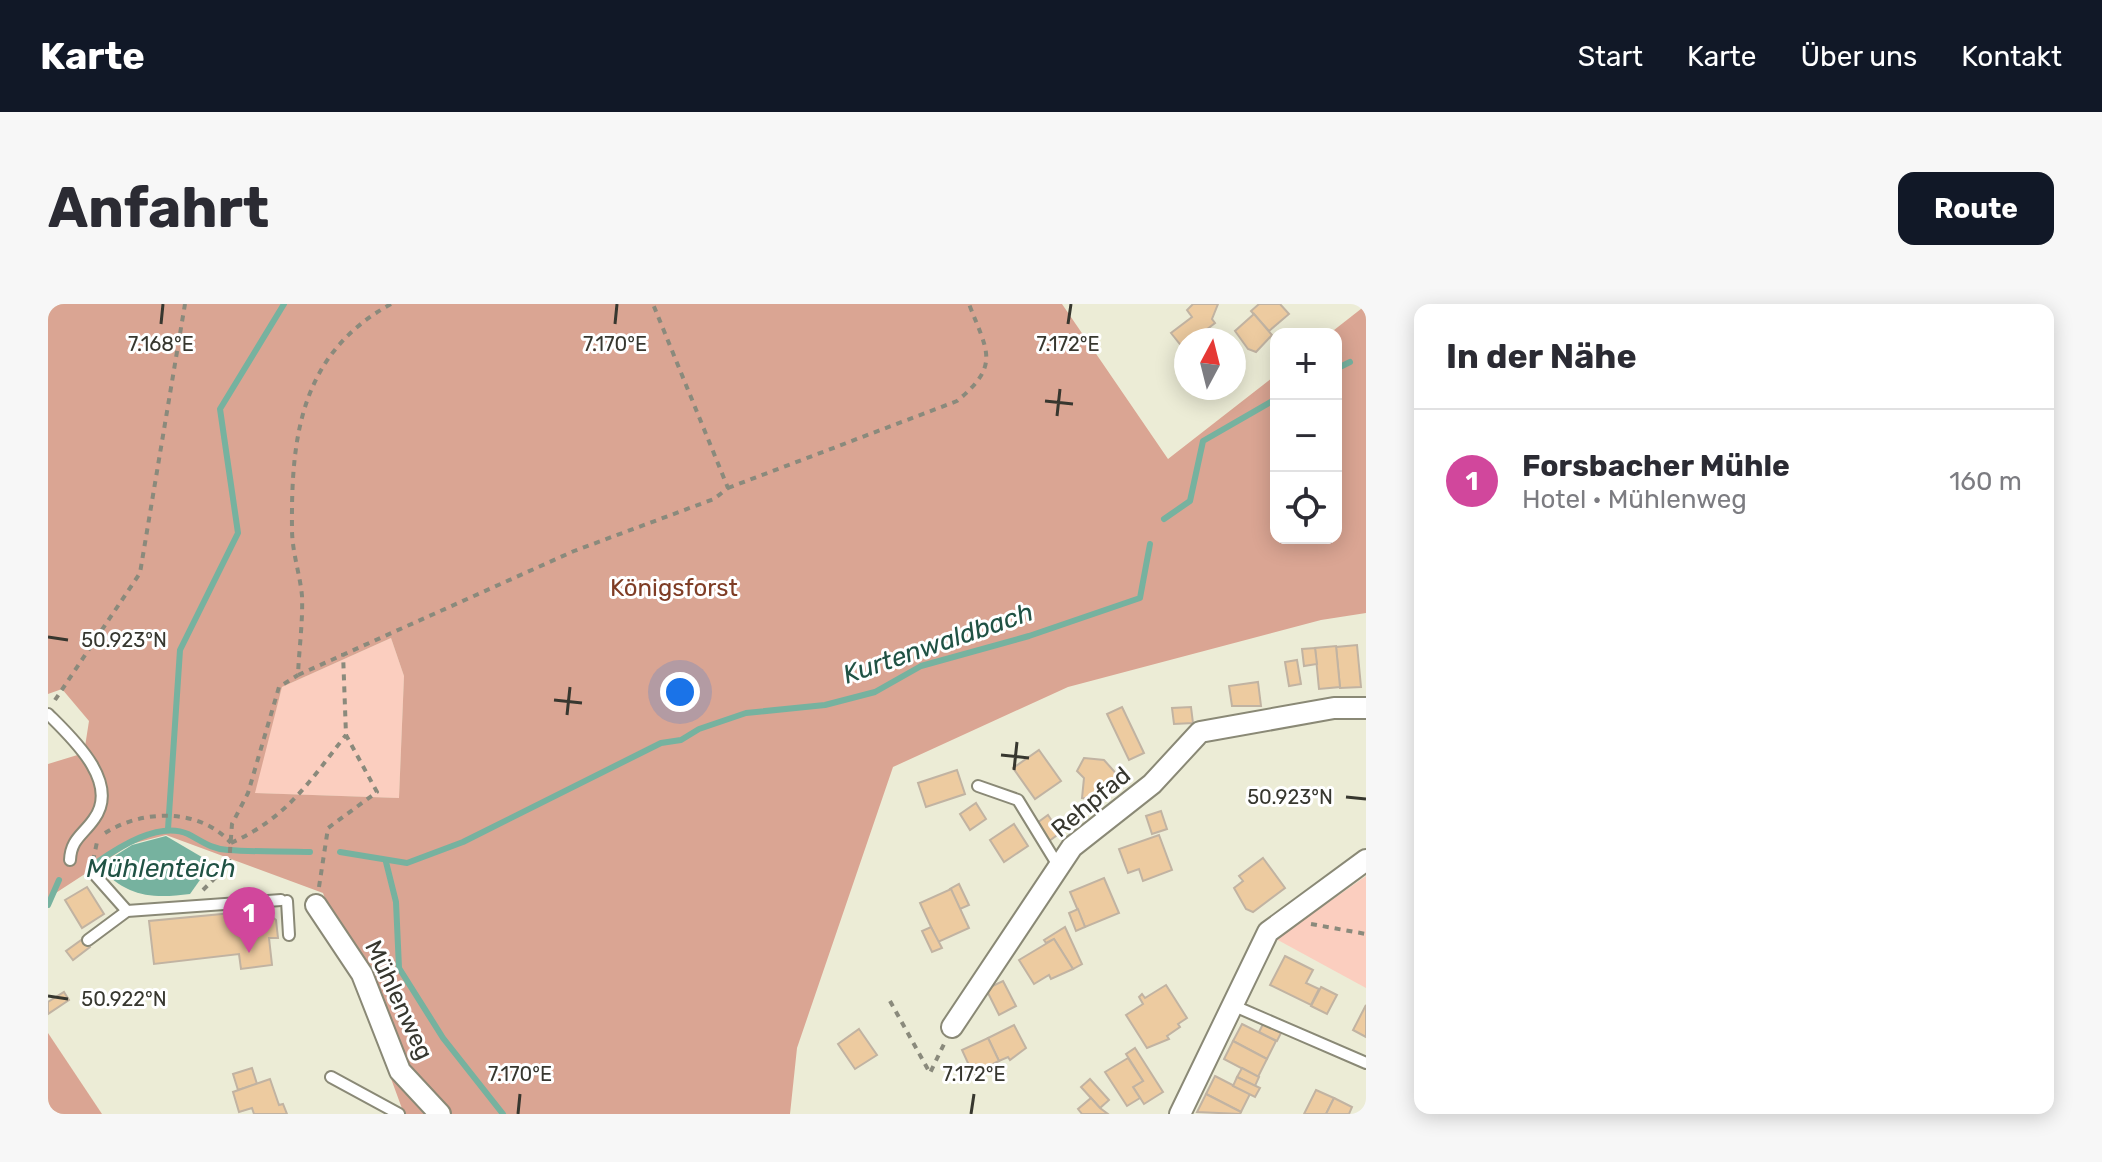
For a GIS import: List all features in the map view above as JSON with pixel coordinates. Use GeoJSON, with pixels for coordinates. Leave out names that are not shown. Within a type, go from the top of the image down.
{"type":"FeatureCollection","features":[{"type":"Feature","properties":{"kind":"street","name":"Rehpfad"},"geometry":{"type":"LineString","coordinates":[[952,1027],[1072,847],[1152,784],[1200,732],[1334,708],[1366,708]]}},
{"type":"Feature","properties":{"kind":"street"},"geometry":{"type":"LineString","coordinates":[[1180,1114],[1268,932],[1366,860]]}},
{"type":"Feature","properties":{"kind":"street","name":"Mühlenweg"},"geometry":{"type":"LineString","coordinates":[[316,905],[362,974],[400,1071],[440,1114]]}},
{"type":"Feature","properties":{"kind":"lane"},"geometry":{"type":"LineString","coordinates":[[48,712],[90,761],[100,789],[101,804],[95,818],[70,848],[70,860]]}},
{"type":"Feature","properties":{"kind":"lane"},"geometry":{"type":"LineString","coordinates":[[978,786],[1018,800],[1059,867]]}},
{"type":"Feature","properties":{"kind":"lane"},"geometry":{"type":"LineString","coordinates":[[94,874],[127,911]]}},
{"type":"Feature","properties":{"kind":"lane"},"geometry":{"type":"LineString","coordinates":[[88,940],[127,911],[284,901],[289,935]]}},
{"type":"Feature","properties":{"kind":"lane"},"geometry":{"type":"LineString","coordinates":[[1231,1005],[1366,1063]]}},
{"type":"Feature","properties":{"kind":"lane"},"geometry":{"type":"LineString","coordinates":[[331,1077],[399,1114]]}},
{"type":"Feature","properties":{"kind":"path"},"geometry":{"type":"LineString","coordinates":[[48,712],[140,573],[185,304]]}},
{"type":"Feature","properties":{"kind":"path"},"geometry":{"type":"LineString","coordinates":[[298,675],[302,596],[291,532],[298,427],[312,381],[338,342],[391,304]]}},
{"type":"Feature","properties":{"kind":"path"},"geometry":{"type":"LineString","coordinates":[[653,304],[728,488]]}},
{"type":"Feature","properties":{"kind":"path"},"geometry":{"type":"LineString","coordinates":[[192,909],[208,882],[229,864],[232,824],[248,793],[279,687],[343,653],[574,551],[714,499],[728,488],[957,401],[981,381],[988,354],[969,304]]}},
{"type":"Feature","properties":{"kind":"path"},"geometry":{"type":"LineString","coordinates":[[322,871],[328,828],[377,792],[346,735],[343,653]]}},
{"type":"Feature","properties":{"kind":"path"},"geometry":{"type":"LineString","coordinates":[[231,843],[270,823],[298,799],[346,735]]}},
{"type":"Feature","properties":{"kind":"path"},"geometry":{"type":"LineString","coordinates":[[94,874],[95,847],[101,835],[117,825],[156,815],[196,821],[221,832],[231,843]]}},
{"type":"Feature","properties":{"kind":"path"},"geometry":{"type":"LineString","coordinates":[[1281,921],[1366,934]]}},
{"type":"Feature","properties":{"kind":"path"},"geometry":{"type":"LineString","coordinates":[[890,1001],[930,1073],[952,1027]]}},
{"type":"Feature","properties":{"kind":"shaded area"},"geometry":{"type":"Polygon","coordinates":[[[391,638],[404,676],[399,798],[254,793],[282,687],[391,638]]]}},
{"type":"Feature","properties":{"kind":"shaded area"},"geometry":{"type":"Polygon","coordinates":[[[1366,876],[1366,988],[1276,939],[1366,876]]]}},
{"type":"Feature","properties":{"kind":"green space","name":"Königsforst"},"geometry":{"type":"Polygon","coordinates":[[[48,304],[1062,304],[1168,459],[1270,380],[1270,544],[1342,544],[1342,328],[1337,328],[1366,305],[1366,613],[1321,620],[1068,687],[893,767],[797,1048],[790,1114],[404,1114],[323,893],[166,835],[131,844],[48,898],[48,764],[84,753],[89,721],[62,689],[48,694],[48,304]],[[391,638],[282,687],[255,793],[399,798],[404,676],[391,638]]]}},
{"type":"Feature","properties":{"kind":"green space"},"geometry":{"type":"Polygon","coordinates":[[[48,1033],[102,1114],[48,1114],[48,1033]]]}},
{"type":"Feature","properties":{"kind":"water","name":"Mühlenteich"},"geometry":{"type":"Polygon","coordinates":[[[166,836],[212,863],[190,894],[140,894],[119,884],[99,866],[132,845],[166,836]]]}},
{"type":"Feature","properties":{"kind":"building"},"geometry":{"type":"Polygon","coordinates":[[[1193,304],[1218,304],[1212,319],[1215,323],[1209,328],[1178,328],[1192,317],[1187,310],[1193,304]]]}},
{"type":"Feature","properties":{"kind":"building"},"geometry":{"type":"Polygon","coordinates":[[[1259,304],[1280,304],[1289,314],[1269,331],[1251,311],[1259,304]]]}},
{"type":"Feature","properties":{"kind":"building"},"geometry":{"type":"Polygon","coordinates":[[[1254,314],[1270,333],[1270,337],[1256,352],[1246,346],[1246,328],[1238,328],[1254,314]]]}},
{"type":"Feature","properties":{"kind":"building"},"geometry":{"type":"Polygon","coordinates":[[[1357,645],[1361,687],[1340,688],[1336,647],[1357,645]]]}},
{"type":"Feature","properties":{"kind":"building"},"geometry":{"type":"Polygon","coordinates":[[[1336,646],[1340,687],[1319,689],[1315,648],[1336,646]]]}},
{"type":"Feature","properties":{"kind":"building"},"geometry":{"type":"Polygon","coordinates":[[[1315,648],[1317,664],[1304,666],[1302,649],[1315,648]]]}},
{"type":"Feature","properties":{"kind":"building"},"geometry":{"type":"Polygon","coordinates":[[[1297,660],[1301,684],[1289,686],[1285,662],[1297,660]]]}},
{"type":"Feature","properties":{"kind":"building"},"geometry":{"type":"Polygon","coordinates":[[[1258,682],[1261,706],[1232,706],[1229,686],[1258,682]]]}},
{"type":"Feature","properties":{"kind":"building"},"geometry":{"type":"Polygon","coordinates":[[[1122,707],[1144,753],[1129,760],[1107,714],[1122,707]]]}},
{"type":"Feature","properties":{"kind":"building"},"geometry":{"type":"Polygon","coordinates":[[[1191,707],[1193,723],[1174,724],[1172,708],[1191,707]]]}},
{"type":"Feature","properties":{"kind":"building"},"geometry":{"type":"Polygon","coordinates":[[[1039,750],[1061,781],[1035,799],[1013,768],[1039,750]]]}},
{"type":"Feature","properties":{"kind":"building"},"geometry":{"type":"Polygon","coordinates":[[[1084,758],[1104,760],[1121,779],[1115,791],[1106,790],[1105,800],[1082,798],[1084,778],[1077,771],[1084,758]]]}},
{"type":"Feature","properties":{"kind":"building"},"geometry":{"type":"Polygon","coordinates":[[[957,770],[965,794],[926,807],[918,783],[957,770]]]}},
{"type":"Feature","properties":{"kind":"building"},"geometry":{"type":"Polygon","coordinates":[[[976,803],[986,819],[970,830],[960,814],[976,803]]]}},
{"type":"Feature","properties":{"kind":"building"},"geometry":{"type":"Polygon","coordinates":[[[1161,811],[1167,829],[1152,834],[1146,816],[1161,811]]]}},
{"type":"Feature","properties":{"kind":"building"},"geometry":{"type":"Polygon","coordinates":[[[1048,815],[1060,833],[1049,841],[1037,823],[1048,815]]]}},
{"type":"Feature","properties":{"kind":"building"},"geometry":{"type":"Polygon","coordinates":[[[1014,824],[1028,846],[1004,862],[990,840],[1014,824]]]}},
{"type":"Feature","properties":{"kind":"building"},"geometry":{"type":"Polygon","coordinates":[[[1159,835],[1172,870],[1143,881],[1139,869],[1128,873],[1119,849],[1159,835]]]}},
{"type":"Feature","properties":{"kind":"building"},"geometry":{"type":"Polygon","coordinates":[[[1263,858],[1285,888],[1253,912],[1246,909],[1234,888],[1243,881],[1239,876],[1263,858]]]}},
{"type":"Feature","properties":{"kind":"building"},"geometry":{"type":"Polygon","coordinates":[[[1104,878],[1119,913],[1085,927],[1070,892],[1104,878]]]}},
{"type":"Feature","properties":{"kind":"building"},"geometry":{"type":"Polygon","coordinates":[[[959,884],[969,905],[960,909],[950,889],[959,884]]]}},
{"type":"Feature","properties":{"kind":"building"},"geometry":{"type":"Polygon","coordinates":[[[87,887],[104,914],[82,928],[65,900],[87,887]]]}},
{"type":"Feature","properties":{"kind":"building"},"geometry":{"type":"Polygon","coordinates":[[[951,889],[969,928],[938,942],[920,903],[951,889]]]}},
{"type":"Feature","properties":{"kind":"building"},"geometry":{"type":"Polygon","coordinates":[[[1078,909],[1085,927],[1076,931],[1069,913],[1078,909]]]}},
{"type":"Feature","properties":{"kind":"building"},"geometry":{"type":"Polygon","coordinates":[[[264,910],[276,920],[278,938],[269,938],[272,965],[241,969],[239,954],[154,964],[149,921],[264,910]]]}},
{"type":"Feature","properties":{"kind":"building"},"geometry":{"type":"Polygon","coordinates":[[[931,927],[942,948],[932,952],[922,931],[931,927]]]}},
{"type":"Feature","properties":{"kind":"building"},"geometry":{"type":"Polygon","coordinates":[[[1065,927],[1082,964],[1073,969],[1054,939],[1046,943],[1044,940],[1065,927]]]}},
{"type":"Feature","properties":{"kind":"building"},"geometry":{"type":"Polygon","coordinates":[[[84,938],[90,947],[73,960],[66,951],[84,938]]]}},
{"type":"Feature","properties":{"kind":"building"},"geometry":{"type":"Polygon","coordinates":[[[1054,939],[1073,969],[1051,979],[1049,975],[1034,984],[1019,960],[1054,939]]]}},
{"type":"Feature","properties":{"kind":"building"},"geometry":{"type":"Polygon","coordinates":[[[1285,956],[1313,970],[1306,983],[1319,989],[1311,1005],[1270,985],[1285,956]]]}},
{"type":"Feature","properties":{"kind":"building"},"geometry":{"type":"Polygon","coordinates":[[[1003,981],[1016,1006],[999,1015],[986,989],[1003,981]]]}},
{"type":"Feature","properties":{"kind":"building"},"geometry":{"type":"Polygon","coordinates":[[[1166,985],[1187,1018],[1167,1036],[1169,1039],[1147,1048],[1126,1015],[1143,1004],[1139,997],[1142,994],[1145,998],[1166,985]]]}},
{"type":"Feature","properties":{"kind":"building"},"geometry":{"type":"Polygon","coordinates":[[[1321,987],[1337,995],[1327,1014],[1311,1006],[1321,987]]]}},
{"type":"Feature","properties":{"kind":"building"},"geometry":{"type":"Polygon","coordinates":[[[64,992],[69,1000],[48,1014],[48,1002],[64,992]]]}},
{"type":"Feature","properties":{"kind":"building"},"geometry":{"type":"Polygon","coordinates":[[[1366,1005],[1366,1037],[1353,1030],[1366,1005]]]}},
{"type":"Feature","properties":{"kind":"building"},"geometry":{"type":"Polygon","coordinates":[[[1242,1024],[1276,1041],[1267,1059],[1233,1041],[1242,1024]]]}},
{"type":"Feature","properties":{"kind":"building"},"geometry":{"type":"Polygon","coordinates":[[[1263,1024],[1281,1033],[1277,1041],[1259,1032],[1263,1024]]]}},
{"type":"Feature","properties":{"kind":"building"},"geometry":{"type":"Polygon","coordinates":[[[1014,1025],[1026,1048],[1010,1060],[1008,1057],[999,1061],[988,1038],[1014,1025]]]}},
{"type":"Feature","properties":{"kind":"building"},"geometry":{"type":"Polygon","coordinates":[[[859,1029],[877,1055],[855,1069],[838,1044],[859,1029]]]}},
{"type":"Feature","properties":{"kind":"building"},"geometry":{"type":"Polygon","coordinates":[[[988,1038],[999,1061],[991,1065],[993,1068],[973,1074],[962,1050],[988,1038]]]}},
{"type":"Feature","properties":{"kind":"building"},"geometry":{"type":"Polygon","coordinates":[[[1233,1041],[1267,1059],[1258,1077],[1224,1059],[1233,1041]]]}},
{"type":"Feature","properties":{"kind":"building"},"geometry":{"type":"Polygon","coordinates":[[[1135,1048],[1163,1092],[1144,1104],[1133,1087],[1143,1081],[1126,1054],[1135,1048]]]}},
{"type":"Feature","properties":{"kind":"building"},"geometry":{"type":"Polygon","coordinates":[[[1128,1058],[1143,1081],[1133,1087],[1140,1098],[1127,1106],[1105,1072],[1128,1058]]]}},
{"type":"Feature","properties":{"kind":"building"},"geometry":{"type":"Polygon","coordinates":[[[252,1068],[257,1084],[238,1090],[233,1074],[252,1068]]]}},
{"type":"Feature","properties":{"kind":"building"},"geometry":{"type":"Polygon","coordinates":[[[1242,1068],[1259,1077],[1255,1086],[1237,1077],[1242,1068]]]}},
{"type":"Feature","properties":{"kind":"building"},"geometry":{"type":"Polygon","coordinates":[[[1215,1076],[1250,1094],[1241,1112],[1206,1094],[1215,1076]]]}},
{"type":"Feature","properties":{"kind":"building"},"geometry":{"type":"Polygon","coordinates":[[[1237,1077],[1260,1088],[1255,1097],[1233,1086],[1237,1077]]]}},
{"type":"Feature","properties":{"kind":"building"},"geometry":{"type":"Polygon","coordinates":[[[270,1079],[279,1105],[283,1104],[287,1114],[254,1114],[252,1108],[239,1112],[233,1092],[270,1079]]]}},
{"type":"Feature","properties":{"kind":"building"},"geometry":{"type":"Polygon","coordinates":[[[1090,1079],[1109,1100],[1100,1108],[1081,1087],[1090,1079]]]}},
{"type":"Feature","properties":{"kind":"building"},"geometry":{"type":"Polygon","coordinates":[[[1316,1090],[1334,1098],[1326,1114],[1304,1114],[1316,1090]]]}},
{"type":"Feature","properties":{"kind":"building"},"geometry":{"type":"Polygon","coordinates":[[[1206,1094],[1241,1112],[1240,1114],[1197,1112],[1206,1094]]]}},
{"type":"Feature","properties":{"kind":"building"},"geometry":{"type":"Polygon","coordinates":[[[1091,1098],[1108,1114],[1082,1114],[1078,1109],[1091,1098]]]}},
{"type":"Feature","properties":{"kind":"building"},"geometry":{"type":"Polygon","coordinates":[[[1334,1098],[1352,1107],[1349,1114],[1326,1114],[1334,1098]]]}},
{"type":"Feature","properties":{"kind":"waterway"},"geometry":{"type":"LineString","coordinates":[[168,829],[180,650],[238,533],[220,409],[284,304]]}},
{"type":"Feature","properties":{"kind":"waterway","name":"Kurtenwaldbach"},"geometry":{"type":"LineString","coordinates":[[1342,366],[1350,362]]}},
{"type":"Feature","properties":{"kind":"waterway","name":"Kurtenwaldbach"},"geometry":{"type":"LineString","coordinates":[[1164,519],[1190,501],[1203,441],[1274,400]]}},
{"type":"Feature","properties":{"kind":"waterway","name":"Kurtenwaldbach"},"geometry":{"type":"LineString","coordinates":[[340,852],[407,863],[463,842],[661,743],[681,740],[699,729],[746,713],[825,705],[875,692],[921,666],[1029,636],[1140,598],[1150,544]]}},
{"type":"Feature","properties":{"kind":"waterway","name":"Kurtenwaldbach"},"geometry":{"type":"LineString","coordinates":[[96,863],[140,838],[165,831],[188,834],[222,849],[310,852]]}},
{"type":"Feature","properties":{"kind":"waterway"},"geometry":{"type":"LineString","coordinates":[[386,862],[396,902],[399,968],[443,1038],[503,1114]]}},
{"type":"Feature","properties":{"kind":"waterway","name":"Kurtenwaldbach"},"geometry":{"type":"LineString","coordinates":[[48,905],[59,880]]}},
{"type":"Feature","properties":{"kind":"place","name":"Forsbacher Mühle"},"geometry":{"type":"Point","coordinates":[249,953]}}]}
